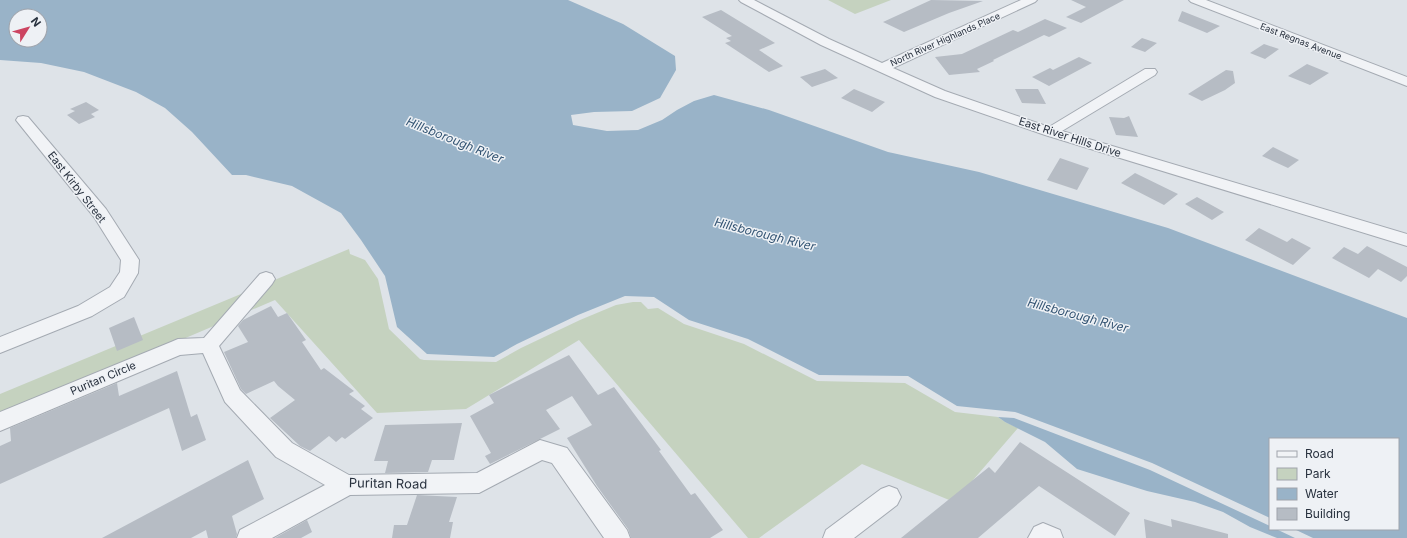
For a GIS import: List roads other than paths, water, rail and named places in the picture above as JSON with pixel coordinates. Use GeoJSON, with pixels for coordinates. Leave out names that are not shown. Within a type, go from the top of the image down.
{"type":"FeatureCollection","features":[{"type":"Feature","properties":{"kind":"street","name":"East River Hills Drive"},"geometry":{"type":"LineString","coordinates":[[745,0],[825,42],[940,94],[1050,132],[1407,240]]}},
{"type":"Feature","properties":{"kind":"street","name":"North River Highlands Place"},"geometry":{"type":"LineString","coordinates":[[881,68],[1031,0]]}},
{"type":"Feature","properties":{"kind":"street","name":"East Regnas Avenue"},"geometry":{"type":"LineString","coordinates":[[1195,0],[1407,82]]}},
{"type":"Feature","properties":{"kind":"street"},"geometry":{"type":"LineString","coordinates":[[1050,132],[1150,72]]}},
{"type":"Feature","properties":{"kind":"street","name":"East Kirby Street"},"geometry":{"type":"LineString","coordinates":[[0,345],[85,311],[117,292],[129,272],[130,260],[100,213],[23,120]]}},
{"type":"Feature","properties":{"kind":"street"},"geometry":{"type":"LineString","coordinates":[[209,345],[266,280]]}},
{"type":"Feature","properties":{"kind":"street","name":"Puritan Circle"},"geometry":{"type":"LineString","coordinates":[[0,422],[178,346],[209,345]]}},
{"type":"Feature","properties":{"kind":"street","name":"Puritan Road"},"geometry":{"type":"LineString","coordinates":[[209,345],[232,396],[284,450],[347,485],[479,483],[540,450],[559,455],[618,538]]}},
{"type":"Feature","properties":{"kind":"street"},"geometry":{"type":"LineString","coordinates":[[249,538],[347,485]]}},
{"type":"Feature","properties":{"kind":"street"},"geometry":{"type":"LineString","coordinates":[[835,538],[889,497]]}},
{"type":"Feature","properties":{"kind":"water","name":"Hillsborough River"},"geometry":{"type":"Polygon","coordinates":[[[0,0],[568,0],[623,24],[675,56],[676,70],[660,98],[632,111],[594,112],[571,115],[573,125],[607,131],[638,130],[662,120],[694,101],[714,95],[769,110],[888,152],[979,172],[1168,228],[1407,318],[1407,538],[1313,538],[1296,530],[1399,530],[1399,438],[1269,438],[1269,518],[1152,463],[1015,412],[957,406],[908,376],[819,375],[748,339],[689,320],[654,297],[625,296],[578,315],[517,344],[494,357],[427,354],[397,327],[385,276],[341,213],[292,186],[246,175],[232,175],[192,132],[165,108],[136,92],[84,72],[41,63],[0,60],[0,0]]]}},
{"type":"Feature","properties":{"kind":"water"},"geometry":{"type":"Polygon","coordinates":[[[998,417],[1014,418],[1150,470],[1269,526],[1269,530],[1278,530],[1295,538],[1277,538],[1250,527],[1223,512],[1195,502],[1147,491],[1077,469],[1045,442],[998,417]]]}}]}
